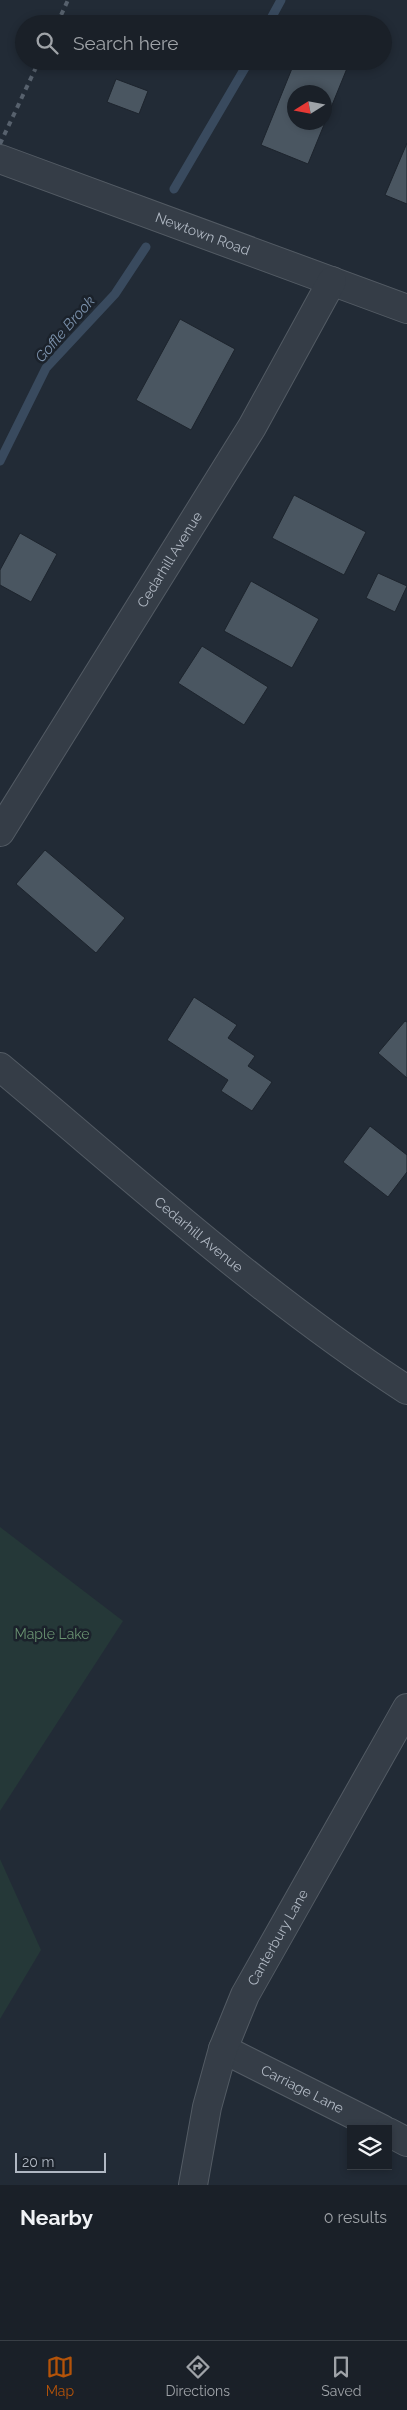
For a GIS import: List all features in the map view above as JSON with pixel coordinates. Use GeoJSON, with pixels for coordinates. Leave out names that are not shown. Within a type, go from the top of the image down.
{"type":"FeatureCollection","features":[{"type":"Feature","properties":{"kind":"street","name":"Newtown Road"},"geometry":{"type":"LineString","coordinates":[[0,159],[407,309]]}},
{"type":"Feature","properties":{"kind":"street","name":"Cedarhill Avenue"},"geometry":{"type":"LineString","coordinates":[[0,832],[247,436],[332,281]]}},
{"type":"Feature","properties":{"kind":"street","name":"Cedarhill Avenue"},"geometry":{"type":"LineString","coordinates":[[0,1067],[276,1298],[354,1356],[407,1390]]}},
{"type":"Feature","properties":{"kind":"street","name":"Canterbury Lane"},"geometry":{"type":"LineString","coordinates":[[193,2185],[207,2107],[223,2049],[245,1995],[407,1708]]}},
{"type":"Feature","properties":{"kind":"street","name":"Carriage Lane"},"geometry":{"type":"LineString","coordinates":[[223,2049],[374,2125]]}},
{"type":"Feature","properties":{"kind":"street"},"geometry":{"type":"LineString","coordinates":[[392,2134],[407,2142]]}},
{"type":"Feature","properties":{"kind":"green space","name":"Maple Lake"},"geometry":{"type":"Polygon","coordinates":[[[0,1527],[123,1621],[0,1811],[0,1527]]]}},
{"type":"Feature","properties":{"kind":"green space"},"geometry":{"type":"Polygon","coordinates":[[[0,1859],[41,1950],[0,2019],[0,1859]]]}},
{"type":"Feature","properties":{"kind":"building"},"geometry":{"type":"Polygon","coordinates":[[[291,70],[346,70],[332,105],[332,85],[287,85],[287,130],[322,130],[308,164],[261,145],[291,70]]]}},
{"type":"Feature","properties":{"kind":"building"},"geometry":{"type":"Polygon","coordinates":[[[116,79],[148,91],[139,114],[107,102],[116,79]]]}},
{"type":"Feature","properties":{"kind":"building"},"geometry":{"type":"Polygon","coordinates":[[[407,143],[407,204],[385,195],[407,143]]]}},
{"type":"Feature","properties":{"kind":"building"},"geometry":{"type":"Polygon","coordinates":[[[180,319],[235,349],[191,430],[136,400],[180,319]]]}},
{"type":"Feature","properties":{"kind":"building"},"geometry":{"type":"Polygon","coordinates":[[[294,495],[366,532],[344,575],[272,538],[294,495]]]}},
{"type":"Feature","properties":{"kind":"building"},"geometry":{"type":"Polygon","coordinates":[[[20,533],[57,554],[31,602],[0,585],[0,570],[20,533]]]}},
{"type":"Feature","properties":{"kind":"building"},"geometry":{"type":"Polygon","coordinates":[[[378,573],[407,586],[395,612],[366,598],[378,573]]]}},
{"type":"Feature","properties":{"kind":"building"},"geometry":{"type":"Polygon","coordinates":[[[251,581],[319,619],[292,668],[224,631],[251,581]]]}},
{"type":"Feature","properties":{"kind":"building"},"geometry":{"type":"Polygon","coordinates":[[[202,646],[268,687],[244,725],[178,683],[202,646]]]}},
{"type":"Feature","properties":{"kind":"building"},"geometry":{"type":"Polygon","coordinates":[[[45,850],[125,918],[96,953],[16,884],[45,850]]]}},
{"type":"Feature","properties":{"kind":"building"},"geometry":{"type":"Polygon","coordinates":[[[194,997],[237,1025],[228,1038],[255,1056],[248,1066],[272,1082],[252,1111],[221,1091],[228,1080],[167,1040],[194,997]]]}},
{"type":"Feature","properties":{"kind":"building"},"geometry":{"type":"Polygon","coordinates":[[[405,1021],[407,1022],[407,1078],[378,1053],[405,1021]]]}},
{"type":"Feature","properties":{"kind":"building"},"geometry":{"type":"Polygon","coordinates":[[[370,1126],[407,1155],[407,1172],[388,1197],[343,1162],[370,1126]]]}},
{"type":"Feature","properties":{"kind":"waterway","name":"Goffle Brook"},"geometry":{"type":"LineString","coordinates":[[273,15],[281,0]]}},
{"type":"Feature","properties":{"kind":"waterway","name":"Goffle Brook"},"geometry":{"type":"LineString","coordinates":[[174,189],[244,70]]}},
{"type":"Feature","properties":{"kind":"waterway","name":"Goffle Brook"},"geometry":{"type":"LineString","coordinates":[[0,461],[46,368],[115,294],[146,247]]}},
{"type":"Feature","properties":{"kind":"railway"},"geometry":{"type":"LineString","coordinates":[[61,15],[68,0]]}},
{"type":"Feature","properties":{"kind":"railway"},"geometry":{"type":"LineString","coordinates":[[0,144],[35,70]]}}]}
